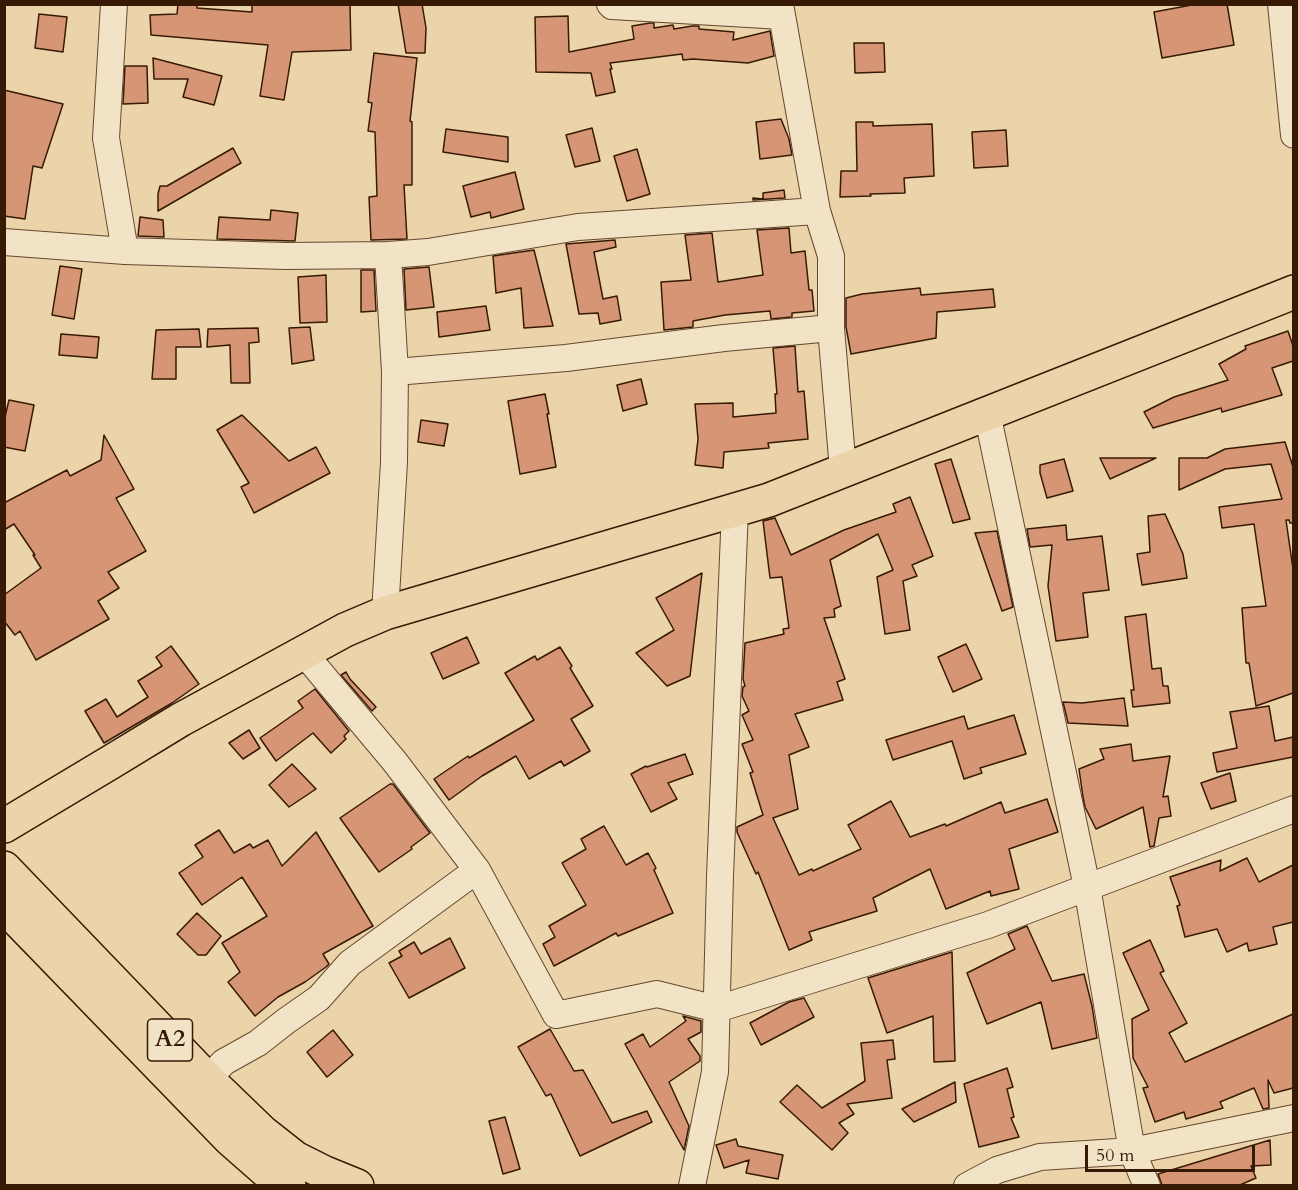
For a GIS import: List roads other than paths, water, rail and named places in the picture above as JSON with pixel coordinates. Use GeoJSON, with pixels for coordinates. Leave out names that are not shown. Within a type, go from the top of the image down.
{"type":"FeatureCollection","features":[{"type":"Feature","properties":{"kind":"main road"},"geometry":{"type":"LineString","coordinates":[[4,826],[180,720],[345,630],[385,613],[769,500],[1293,292]]}},
{"type":"Feature","properties":{"kind":"main road","name":"A2"},"geometry":{"type":"LineString","coordinates":[[4,868],[207,1079],[262,1132],[295,1158],[357,1185]]}},
{"type":"Feature","properties":{"kind":"main road","name":"A2"},"geometry":{"type":"LineString","coordinates":[[4,906],[230,1139],[271,1175],[289,1185]]}},
{"type":"Feature","properties":{"kind":"street"},"geometry":{"type":"LineString","coordinates":[[114,4],[106,138],[125,251]]}},
{"type":"Feature","properties":{"kind":"street"},"geometry":{"type":"LineString","coordinates":[[610,4],[612,6],[781,10],[817,211],[831,256],[831,328],[843,470]]}},
{"type":"Feature","properties":{"kind":"street"},"geometry":{"type":"LineString","coordinates":[[1281,4],[1293,135]]}},
{"type":"Feature","properties":{"kind":"street"},"geometry":{"type":"LineString","coordinates":[[4,242],[125,251],[285,256],[388,255],[428,252],[578,227],[817,211]]}},
{"type":"Feature","properties":{"kind":"street"},"geometry":{"type":"LineString","coordinates":[[385,613],[394,462],[394,372],[388,255]]}},
{"type":"Feature","properties":{"kind":"street"},"geometry":{"type":"LineString","coordinates":[[394,372],[566,358],[724,338],[831,328]]}},
{"type":"Feature","properties":{"kind":"street"},"geometry":{"type":"LineString","coordinates":[[987,413],[1087,887],[1132,1150],[1147,1185]]}},
{"type":"Feature","properties":{"kind":"street"},"geometry":{"type":"LineString","coordinates":[[693,1185],[716,1072],[720,876],[735,509]]}},
{"type":"Feature","properties":{"kind":"street"},"geometry":{"type":"LineString","coordinates":[[303,652],[395,762],[477,870],[556,1015],[657,994],[717,1009],[988,925],[1293,809]]}},
{"type":"Feature","properties":{"kind":"street"},"geometry":{"type":"LineString","coordinates":[[207,1079],[224,1062],[258,1043],[320,998],[350,963],[477,870]]}},
{"type":"Feature","properties":{"kind":"street"},"geometry":{"type":"LineString","coordinates":[[967,1185],[997,1170],[1040,1157],[1132,1150],[1293,1118]]}}]}
